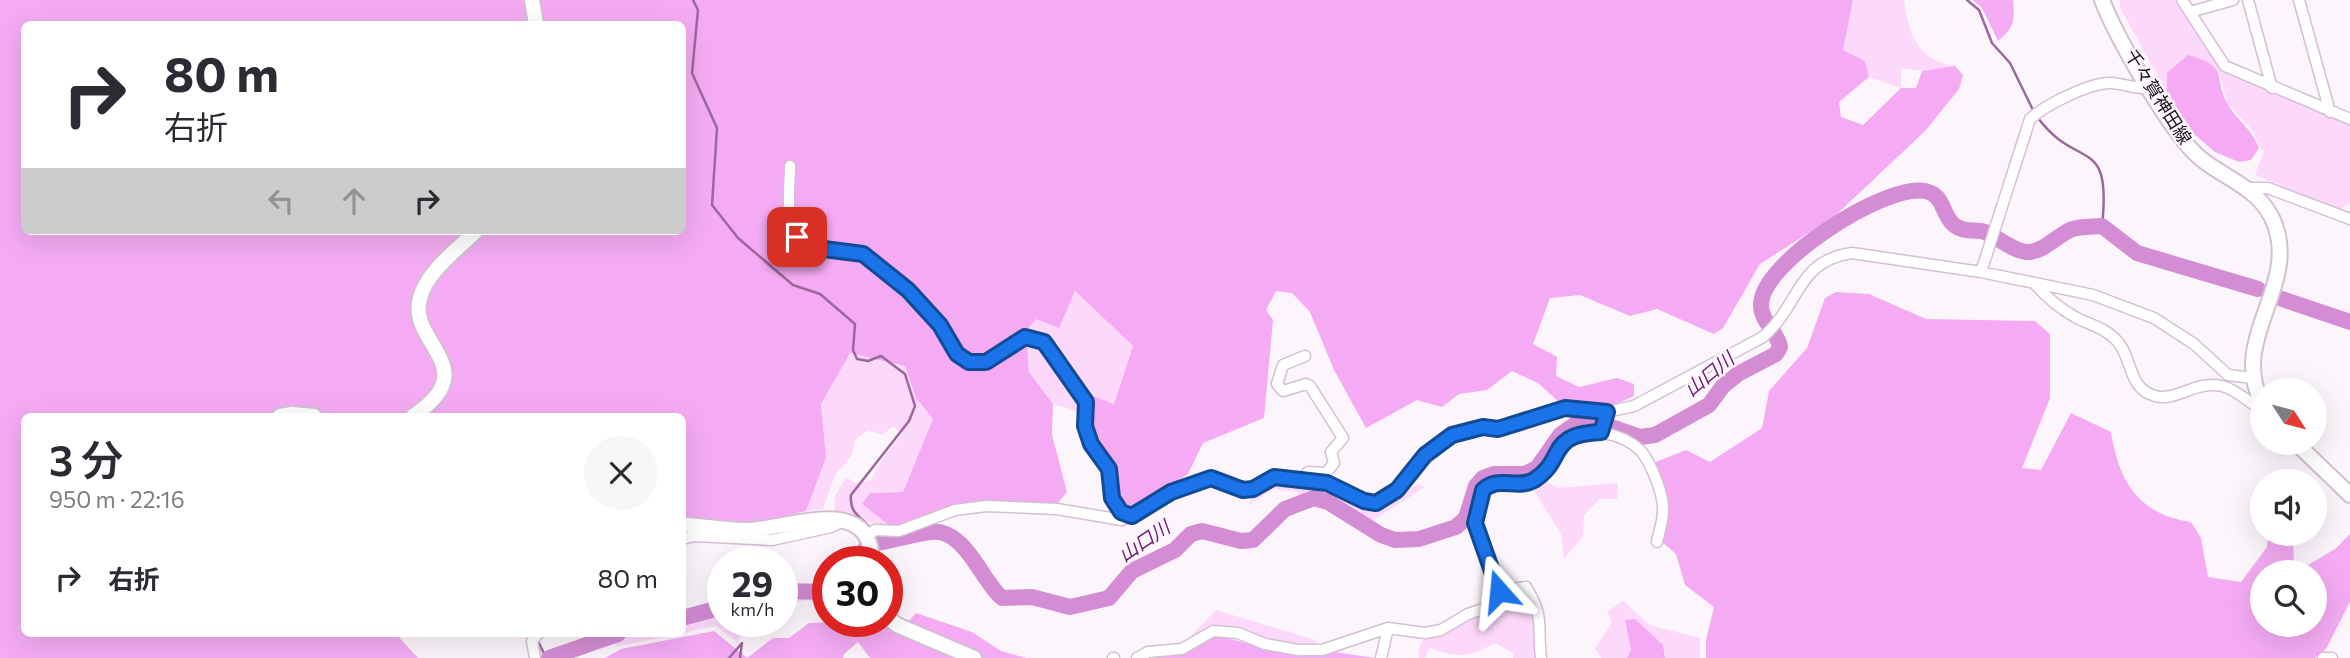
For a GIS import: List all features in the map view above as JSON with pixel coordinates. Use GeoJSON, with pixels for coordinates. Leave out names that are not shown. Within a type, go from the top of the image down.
{"type":"FeatureCollection","features":[{"type":"Feature","properties":{"kind":"street"},"geometry":{"type":"LineString","coordinates":[[532,0],[536,21]]}},
{"type":"Feature","properties":{"kind":"street","name":"千々賀神田線"},"geometry":{"type":"LineString","coordinates":[[2102,0],[2150,88],[2190,148],[2249,188],[2274,224],[2280,262],[2256,337],[2252,358],[2253,378]]}},
{"type":"Feature","properties":{"kind":"street"},"geometry":{"type":"LineString","coordinates":[[2182,0],[2225,66],[2350,119]]}},
{"type":"Feature","properties":{"kind":"street"},"geometry":{"type":"LineString","coordinates":[[2190,12],[2233,0]]}},
{"type":"Feature","properties":{"kind":"street"},"geometry":{"type":"LineString","coordinates":[[2248,0],[2272,88]]}},
{"type":"Feature","properties":{"kind":"street"},"geometry":{"type":"LineString","coordinates":[[2299,0],[2330,111]]}},
{"type":"Feature","properties":{"kind":"street"},"geometry":{"type":"LineString","coordinates":[[1981,272],[2029,119],[2040,110],[2096,85],[2110,83],[2150,88]]}},
{"type":"Feature","properties":{"kind":"street"},"geometry":{"type":"LineString","coordinates":[[790,166],[791,224],[797,237],[808,247],[863,254],[908,290],[940,325],[957,354],[969,362],[986,362],[1025,337],[1044,342],[1086,402],[1085,426],[1091,444],[1109,469],[1112,498],[1121,512],[1132,516]]}},
{"type":"Feature","properties":{"kind":"street"},"geometry":{"type":"LineString","coordinates":[[2249,188],[2267,188],[2349,217]]}},
{"type":"Feature","properties":{"kind":"street"},"geometry":{"type":"LineString","coordinates":[[416,413],[436,394],[442,382],[444,367],[442,357],[423,329],[418,311],[419,299],[431,277],[472,235]]}},
{"type":"Feature","properties":{"kind":"street"},"geometry":{"type":"LineString","coordinates":[[686,525],[750,530],[812,519],[843,521],[870,533],[899,531],[955,510],[986,506],[1057,509],[1111,520],[1132,516],[1171,492],[1211,478],[1243,490],[1253,489],[1274,477],[1327,483],[1364,501],[1376,503],[1397,490],[1425,455],[1452,435],[1483,427],[1506,427],[1565,408],[1607,412],[1644,402],[1763,337],[1777,325],[1809,273],[1819,262],[1834,256],[1867,254],[1981,272],[2093,295],[2143,313],[2194,344],[2228,375],[2253,378]]}},
{"type":"Feature","properties":{"kind":"street"},"geometry":{"type":"LineString","coordinates":[[2034,283],[2058,307],[2108,332],[2118,342],[2131,374],[2147,392],[2168,397],[2201,384],[2211,384],[2237,391],[2250,404]]}},
{"type":"Feature","properties":{"kind":"street"},"geometry":{"type":"LineString","coordinates":[[1303,480],[1308,472],[1326,473],[1335,463],[1331,452],[1343,438],[1310,386],[1306,384],[1283,391],[1277,384],[1283,365],[1305,356]]}},
{"type":"Feature","properties":{"kind":"street"},"geometry":{"type":"LineString","coordinates":[[1601,432],[1607,412]]}},
{"type":"Feature","properties":{"kind":"street"},"geometry":{"type":"LineString","coordinates":[[1137,658],[1147,652],[1182,649],[1213,631],[1238,633],[1265,644],[1298,650],[1322,650],[1388,628],[1425,633],[1441,630],[1468,614],[1486,608],[1496,600],[1499,591],[1475,523],[1483,490],[1498,482],[1524,484],[1535,479],[1544,471],[1557,447],[1567,439],[1585,432],[1601,432],[1628,442],[1642,452],[1659,490],[1664,510],[1657,542]]}},
{"type":"Feature","properties":{"kind":"street"},"geometry":{"type":"LineString","coordinates":[[2308,455],[2350,495]]}},
{"type":"Feature","properties":{"kind":"street"},"geometry":{"type":"LineString","coordinates":[[686,538],[695,536],[772,540],[831,527],[843,521]]}},
{"type":"Feature","properties":{"kind":"street"},"geometry":{"type":"LineString","coordinates":[[870,533],[871,546]]}},
{"type":"Feature","properties":{"kind":"street"},"geometry":{"type":"LineString","coordinates":[[1499,591],[1526,587],[1537,605],[1541,619],[1541,658]]}},
{"type":"Feature","properties":{"kind":"street"},"geometry":{"type":"LineString","coordinates":[[903,628],[974,658]]}},
{"type":"Feature","properties":{"kind":"street"},"geometry":{"type":"LineString","coordinates":[[1381,658],[1388,628]]}},
{"type":"Feature","properties":{"kind":"street"},"geometry":{"type":"LineString","coordinates":[[535,637],[532,641],[535,658]]}},
{"type":"Feature","properties":{"kind":"street"},"geometry":{"type":"LineString","coordinates":[[2323,658],[2332,658]]}},
{"type":"Feature","properties":{"kind":"shaded area"},"geometry":{"type":"Polygon","coordinates":[[[0,0],[1853,0],[1843,50],[1865,61],[1869,77],[1839,102],[1841,117],[1863,125],[1901,88],[1916,88],[1922,71],[1955,66],[1963,75],[1959,89],[1925,131],[1836,215],[1760,264],[1723,328],[1714,334],[1657,309],[1630,316],[1580,295],[1550,298],[1533,344],[1557,357],[1556,376],[1579,387],[1617,378],[1634,384],[1634,396],[1616,404],[1560,403],[1538,383],[1512,371],[1487,390],[1459,394],[1442,407],[1417,400],[1366,428],[1334,370],[1310,312],[1292,293],[1276,291],[1266,310],[1273,320],[1264,418],[1203,443],[1188,474],[1136,508],[1119,501],[1113,467],[1089,431],[1093,396],[1114,404],[1133,346],[1075,291],[1059,328],[1036,319],[1026,331],[1029,372],[1053,404],[1052,435],[1067,492],[1057,504],[955,504],[893,528],[862,504],[870,493],[903,492],[933,419],[916,398],[905,366],[850,353],[821,404],[826,458],[806,511],[750,524],[686,520],[686,413],[21,413],[21,637],[399,637],[418,658],[0,658],[0,0]]]}},
{"type":"Feature","properties":{"kind":"shaded area"},"geometry":{"type":"Polygon","coordinates":[[[1853,0],[1904,0],[1908,24],[1917,43],[1932,58],[1955,66],[1922,71],[1901,68],[1901,88],[1869,77],[1865,61],[1843,50],[1853,0]]]}},
{"type":"Feature","properties":{"kind":"shaded area"},"geometry":{"type":"Polygon","coordinates":[[[1973,0],[2013,0],[2012,24],[1998,41],[1982,8],[1973,0]]]}},
{"type":"Feature","properties":{"kind":"shaded area"},"geometry":{"type":"Polygon","coordinates":[[[2120,0],[2178,0],[2225,71],[2350,122],[2350,202],[2340,210],[2255,175],[2264,150],[2260,148],[2253,131],[2227,103],[2220,74],[2167,73],[2167,92],[2120,8],[2120,0]]]}},
{"type":"Feature","properties":{"kind":"shaded area"},"geometry":{"type":"Polygon","coordinates":[[[2188,55],[2210,64],[2218,73],[2227,103],[2252,134],[2259,148],[2251,160],[2239,162],[2215,152],[2194,134],[2167,92],[2167,73],[2188,55]]]}},
{"type":"Feature","properties":{"kind":"shaded area"},"geometry":{"type":"Polygon","coordinates":[[[1074,290],[1133,346],[1114,404],[1084,393],[1081,412],[1053,404],[1029,372],[1026,331],[1035,318],[1074,290]]]}},
{"type":"Feature","properties":{"kind":"shaded area"},"geometry":{"type":"Polygon","coordinates":[[[1836,292],[1869,294],[1926,319],[2035,321],[2050,334],[2050,398],[2022,468],[2041,470],[2071,413],[2111,432],[2119,466],[2134,493],[2157,512],[2191,522],[2201,538],[2208,577],[2241,582],[2250,570],[2250,637],[2327,637],[2327,560],[2316,560],[2335,549],[2350,534],[2350,602],[2326,649],[2315,658],[1706,658],[1706,640],[1714,607],[1685,585],[1676,554],[1661,541],[1668,499],[1653,463],[1686,450],[1710,462],[1762,428],[1769,391],[1807,348],[1825,298],[1836,292]]]}},
{"type":"Feature","properties":{"kind":"shaded area"},"geometry":{"type":"Polygon","coordinates":[[[849,353],[905,366],[916,398],[933,419],[903,492],[870,493],[893,528],[835,513],[834,498],[846,477],[855,483],[871,480],[885,455],[903,433],[893,427],[882,435],[868,430],[855,440],[852,455],[835,475],[823,509],[806,511],[826,458],[821,404],[849,353]]]}},
{"type":"Feature","properties":{"kind":"shaded area"},"geometry":{"type":"Polygon","coordinates":[[[1275,480],[1329,487],[1367,507],[1383,505],[1419,484],[1425,487],[1372,521],[1328,498],[1299,498],[1298,492],[1273,489],[1248,506],[1255,492],[1275,480]]]}},
{"type":"Feature","properties":{"kind":"shaded area"},"geometry":{"type":"Polygon","coordinates":[[[1544,480],[1558,488],[1618,483],[1617,499],[1599,499],[1584,516],[1583,536],[1564,559],[1561,534],[1531,486],[1544,480]]]}},
{"type":"Feature","properties":{"kind":"shaded area"},"geometry":{"type":"Polygon","coordinates":[[[2267,546],[2293,546],[2294,560],[2257,560],[2267,546]]]}},
{"type":"Feature","properties":{"kind":"shaded area"},"geometry":{"type":"Polygon","coordinates":[[[1524,590],[1536,611],[1537,658],[1513,658],[1513,653],[1495,643],[1464,655],[1429,648],[1425,658],[1419,658],[1418,649],[1425,637],[1491,611],[1502,596],[1524,590]]]}},
{"type":"Feature","properties":{"kind":"shaded area"},"geometry":{"type":"Polygon","coordinates":[[[798,594],[812,595],[812,601],[798,602],[798,594]]]}},
{"type":"Feature","properties":{"kind":"shaded area"},"geometry":{"type":"Polygon","coordinates":[[[1623,601],[1650,625],[1700,638],[1700,658],[1665,658],[1663,645],[1626,620],[1631,650],[1627,658],[1601,658],[1595,648],[1612,623],[1607,612],[1623,601]]]}},
{"type":"Feature","properties":{"kind":"shaded area"},"geometry":{"type":"Polygon","coordinates":[[[1216,610],[1315,640],[1317,646],[1276,643],[1240,629],[1216,626],[1185,642],[1216,610]]]}},
{"type":"Feature","properties":{"kind":"shaded area"},"geometry":{"type":"Polygon","coordinates":[[[916,613],[972,632],[1001,651],[1026,658],[870,658],[858,642],[843,658],[747,658],[773,638],[798,637],[798,631],[809,623],[812,623],[812,637],[903,637],[903,623],[907,623],[916,613]]]}},
{"type":"Feature","properties":{"kind":"shaded area"},"geometry":{"type":"Polygon","coordinates":[[[707,618],[707,628],[686,632],[686,624],[707,618]]]}},
{"type":"Feature","properties":{"kind":"shaded area"},"geometry":{"type":"Polygon","coordinates":[[[1635,619],[1663,645],[1665,658],[1627,658],[1631,650],[1625,620],[1635,619]]]}},
{"type":"Feature","properties":{"kind":"shaded area"},"geometry":{"type":"Polygon","coordinates":[[[707,632],[707,637],[721,637],[747,658],[605,658],[621,649],[707,632]]]}},
{"type":"Feature","properties":{"kind":"shaded area"},"geometry":{"type":"Polygon","coordinates":[[[1216,635],[1290,655],[1334,652],[1375,658],[1141,658],[1216,635]]]}},
{"type":"Feature","properties":{"kind":"shaded area"},"geometry":{"type":"Polygon","coordinates":[[[624,637],[664,637],[617,646],[612,641],[624,637]]]}},
{"type":"Feature","properties":{"kind":"shaded area"},"geometry":{"type":"Polygon","coordinates":[[[730,637],[740,637],[738,643],[730,637]]]}},
{"type":"Feature","properties":{"kind":"waterway"},"geometry":{"type":"LineString","coordinates":[[693,0],[698,10],[692,73],[717,128],[712,205],[738,238],[793,285],[820,294],[855,324],[853,350],[857,359],[868,361],[881,356],[905,374],[915,406],[909,421],[851,495],[854,511],[871,529]]}},
{"type":"Feature","properties":{"kind":"waterway"},"geometry":{"type":"LineString","coordinates":[[1967,0],[1979,10],[1992,43],[2010,63],[2034,112]]}},
{"type":"Feature","properties":{"kind":"waterway"},"geometry":{"type":"LineString","coordinates":[[2038,118],[2066,145],[2089,157],[2097,165],[2102,177],[2104,197],[2102,226]]}},
{"type":"Feature","properties":{"kind":"waterway","name":"山口川"},"geometry":{"type":"LineString","coordinates":[[877,543],[924,533],[943,533],[963,546],[1002,598],[1032,597],[1070,607],[1109,598],[1132,571],[1175,550],[1191,534],[1202,531],[1241,541],[1253,540],[1285,509],[1314,498],[1328,502],[1381,535],[1395,540],[1419,539],[1456,527],[1466,518],[1476,486],[1483,478],[1494,474],[1525,474],[1537,468],[1560,435],[1577,423],[1606,425],[1640,437],[1655,435],[1709,405],[1723,386],[1738,374],[1776,354],[1780,347],[1763,316],[1761,304],[1767,287],[1782,268],[1803,248],[1856,212],[1883,199],[1907,192],[1931,193],[1940,201],[1954,225],[1965,230],[1985,232],[2023,251],[2039,249],[2074,229],[2102,226],[2137,253],[2258,289]]}},
{"type":"Feature","properties":{"kind":"waterway","name":"山口川"},"geometry":{"type":"LineString","coordinates":[[2282,299],[2350,322]]}},
{"type":"Feature","properties":{"kind":"waterway"},"geometry":{"type":"LineString","coordinates":[[875,534],[883,542]]}},
{"type":"Feature","properties":{"kind":"waterway","name":"山口川"},"geometry":{"type":"LineString","coordinates":[[798,591],[812,592]]}},
{"type":"Feature","properties":{"kind":"waterway","name":"山口川"},"geometry":{"type":"LineString","coordinates":[[686,617],[707,611]]}},
{"type":"Feature","properties":{"kind":"waterway","name":"山口川"},"geometry":{"type":"LineString","coordinates":[[549,658],[609,637]]}},
{"type":"Feature","properties":{"kind":"waterway"},"geometry":{"type":"LineString","coordinates":[[539,643],[546,658]]}},
{"type":"Feature","properties":{"kind":"waterway"},"geometry":{"type":"LineString","coordinates":[[729,658],[742,643],[740,658]]}},
{"type":"Feature","properties":{"kind":"route"},"geometry":{"type":"LineString","coordinates":[[797,237],[808,247],[863,254],[908,290],[940,325],[957,354],[969,362],[986,362],[1025,337],[1034,337],[1044,342],[1086,402],[1085,426],[1091,444],[1109,469],[1112,498],[1121,512],[1132,516],[1171,492],[1190,483],[1211,478],[1243,490],[1253,489],[1274,477],[1327,483],[1364,501],[1376,503],[1397,490],[1425,455],[1452,435],[1483,427],[1498,429],[1565,408],[1607,412],[1601,432],[1585,432],[1567,439],[1557,447],[1544,471],[1535,479],[1524,484],[1498,482],[1489,484],[1483,490],[1475,523],[1499,591]]}}]}
